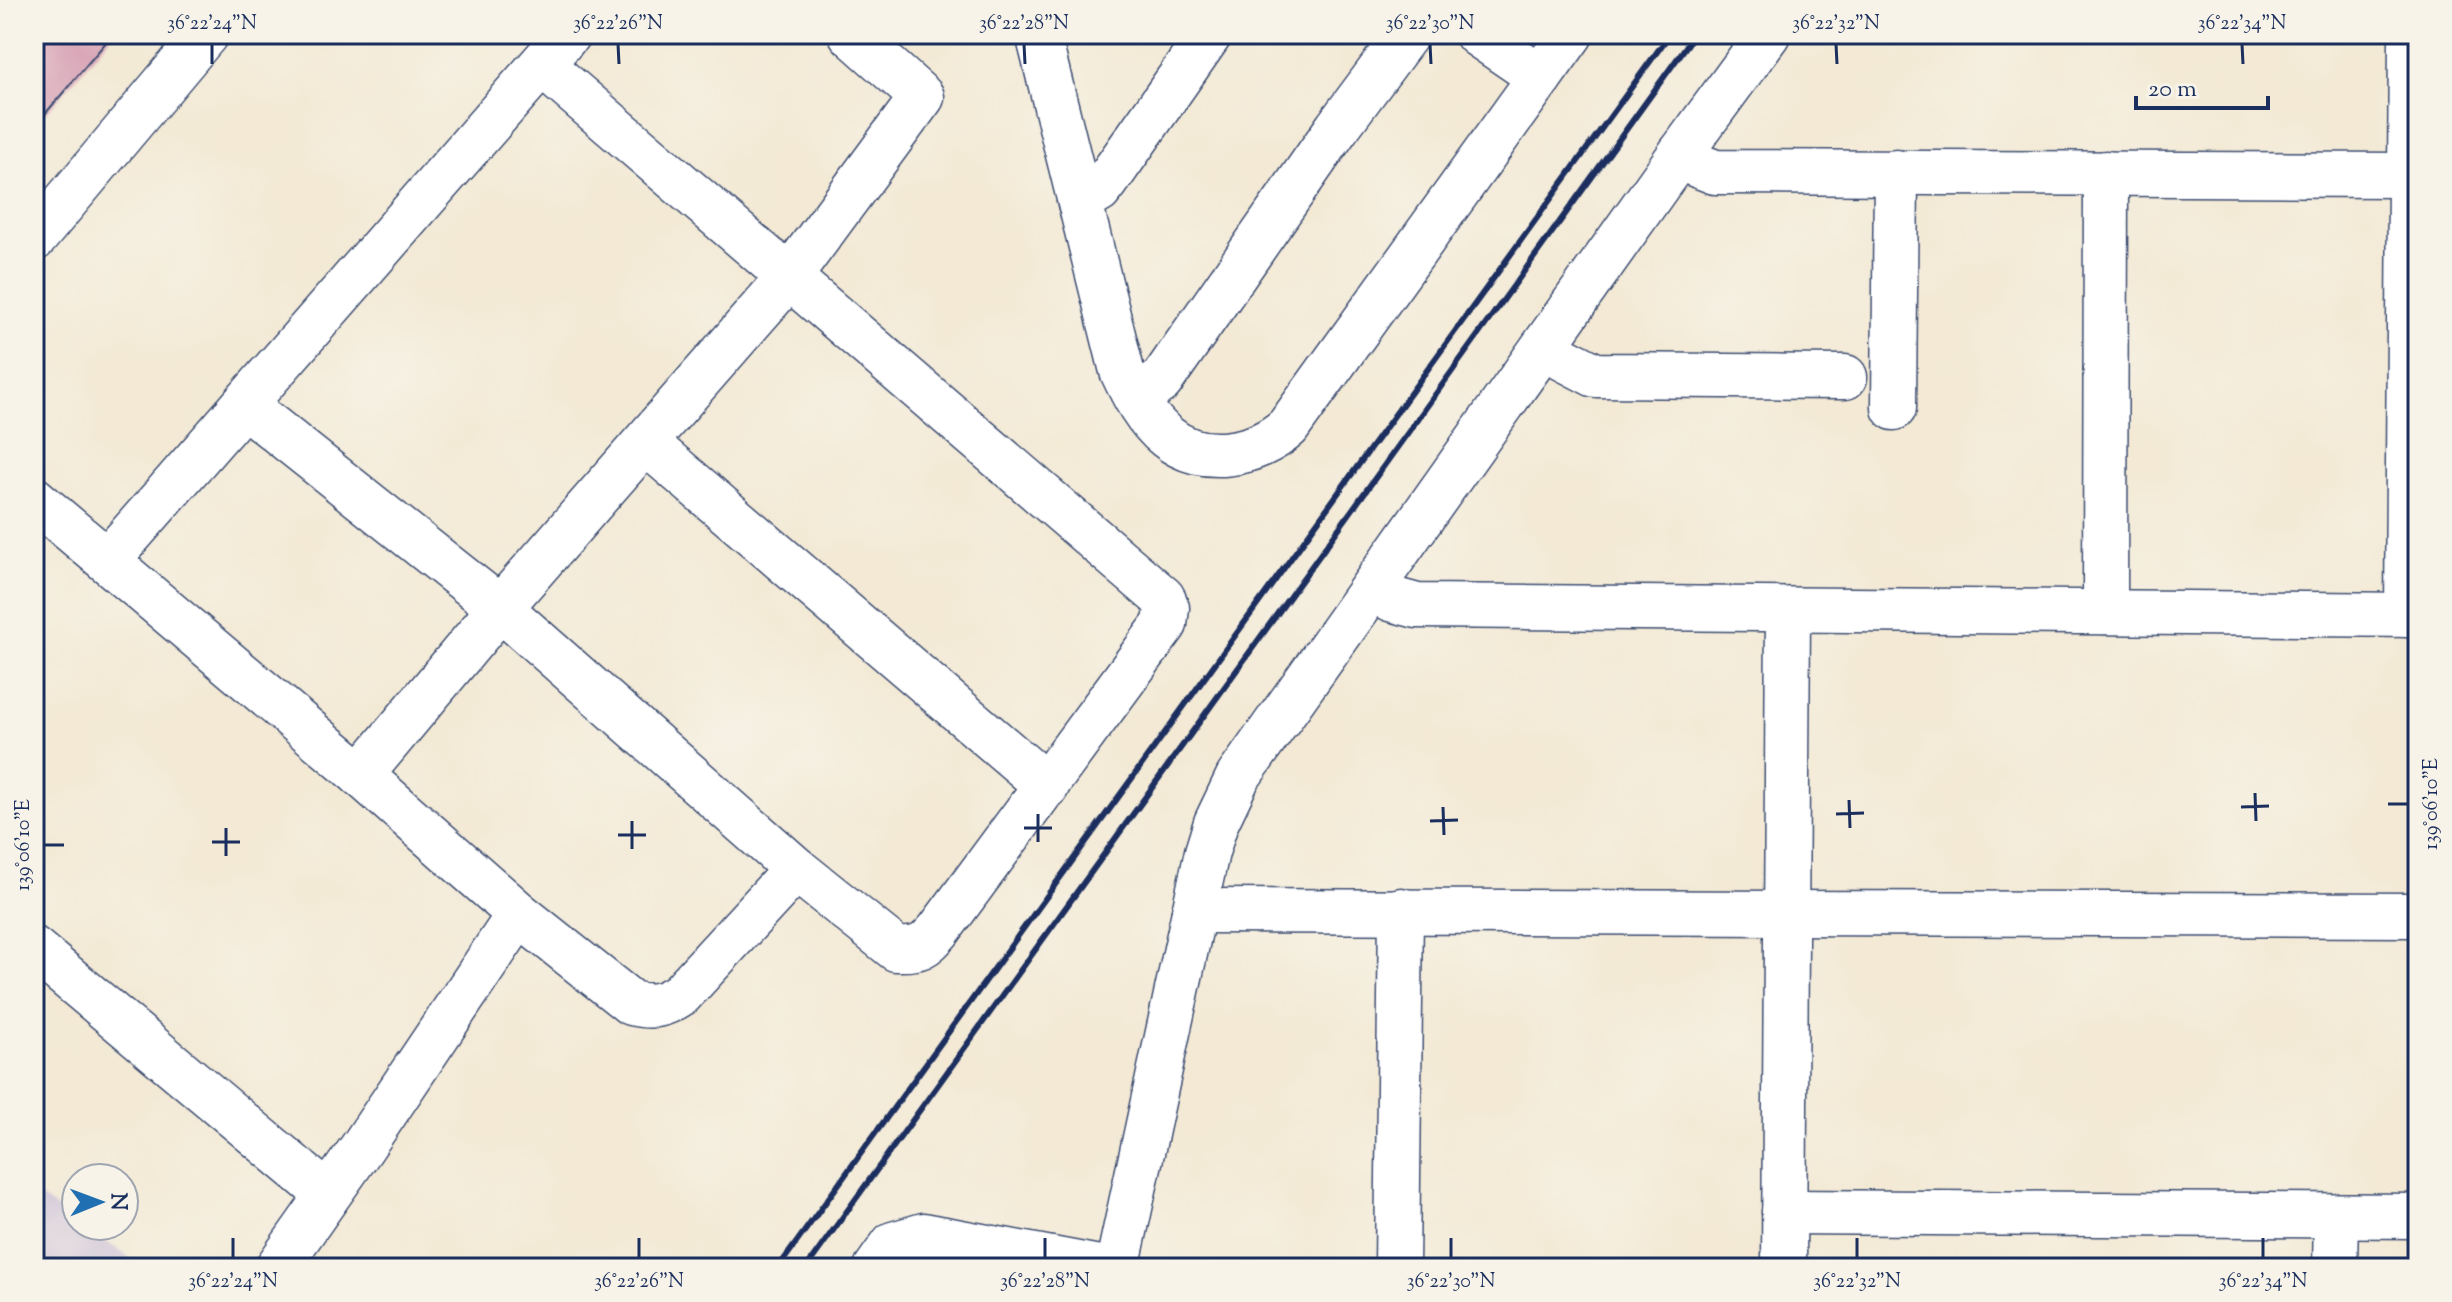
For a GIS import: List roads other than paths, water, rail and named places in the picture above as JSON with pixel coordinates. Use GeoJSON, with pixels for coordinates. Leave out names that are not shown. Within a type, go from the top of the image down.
{"type":"FeatureCollection","features":[{"type":"Feature","properties":{"kind":"street"},"geometry":{"type":"LineString","coordinates":[[34,239],[206,34]]}},
{"type":"Feature","properties":{"kind":"street"},"geometry":{"type":"LineString","coordinates":[[361,775],[500,608],[790,276],[922,97],[851,34]]}},
{"type":"Feature","properties":{"kind":"street"},"geometry":{"type":"LineString","coordinates":[[1038,34],[1122,371],[1144,412],[1168,439],[1185,448],[1219,454],[1237,453],[1275,438],[1293,420],[1571,34]]}},
{"type":"Feature","properties":{"kind":"street"},"geometry":{"type":"LineString","coordinates":[[1080,202],[1099,191],[1107,181],[1210,34]]}},
{"type":"Feature","properties":{"kind":"street"},"geometry":{"type":"LineString","coordinates":[[1136,398],[1161,381],[1337,128],[1407,34]]}},
{"type":"Feature","properties":{"kind":"street"},"geometry":{"type":"LineString","coordinates":[[1477,34],[1540,77]]}},
{"type":"Feature","properties":{"kind":"street"},"geometry":{"type":"LineString","coordinates":[[1117,1268],[1194,911],[1216,823],[1238,777],[1768,34]]}},
{"type":"Feature","properties":{"kind":"street"},"geometry":{"type":"LineString","coordinates":[[1373,587],[1391,599],[1417,606],[2412,615],[2411,34]]}},
{"type":"Feature","properties":{"kind":"street"},"geometry":{"type":"LineString","coordinates":[[108,560],[555,49],[790,276],[1163,598],[1167,608],[1165,624],[925,946],[912,950],[896,949],[796,869],[500,608],[244,405]]}},
{"type":"Feature","properties":{"kind":"street"},"geometry":{"type":"LineString","coordinates":[[1680,154],[1694,164],[1715,172],[2411,175]]}},
{"type":"Feature","properties":{"kind":"street"},"geometry":{"type":"LineString","coordinates":[[1894,408],[1896,172]]}},
{"type":"Feature","properties":{"kind":"street"},"geometry":{"type":"LineString","coordinates":[[2105,612],[2106,173]]}},
{"type":"Feature","properties":{"kind":"street"},"geometry":{"type":"LineString","coordinates":[[1543,348],[1595,375],[1845,377]]}},
{"type":"Feature","properties":{"kind":"street"},"geometry":{"type":"LineString","coordinates":[[646,443],[1047,786]]}},
{"type":"Feature","properties":{"kind":"street"},"geometry":{"type":"LineString","coordinates":[[34,499],[361,775],[519,914],[631,1003],[650,1007],[666,1004],[681,994],[796,869]]}},
{"type":"Feature","properties":{"kind":"street"},"geometry":{"type":"LineString","coordinates":[[1784,1268],[1788,610]]}},
{"type":"Feature","properties":{"kind":"street"},"geometry":{"type":"LineString","coordinates":[[1397,1268],[1401,910]]}},
{"type":"Feature","properties":{"kind":"street"},"geometry":{"type":"LineString","coordinates":[[1194,911],[2418,915]]}},
{"type":"Feature","properties":{"kind":"street"},"geometry":{"type":"LineString","coordinates":[[277,1268],[519,914]]}},
{"type":"Feature","properties":{"kind":"street"},"geometry":{"type":"LineString","coordinates":[[34,949],[328,1195]]}},
{"type":"Feature","properties":{"kind":"street"},"geometry":{"type":"LineString","coordinates":[[1784,1212],[2418,1216]]}},
{"type":"Feature","properties":{"kind":"street"},"geometry":{"type":"LineString","coordinates":[[2335,1268],[2336,1216]]}},
{"type":"Feature","properties":{"kind":"street"},"geometry":{"type":"LineString","coordinates":[[876,1268],[893,1244],[924,1235],[1100,1268]]}},
{"type":"Feature","properties":{"kind":"railway"},"geometry":{"type":"LineString","coordinates":[[778,1268],[1670,34]]}},
{"type":"Feature","properties":{"kind":"railway"},"geometry":{"type":"LineString","coordinates":[[806,1268],[1695,34]]}}]}
